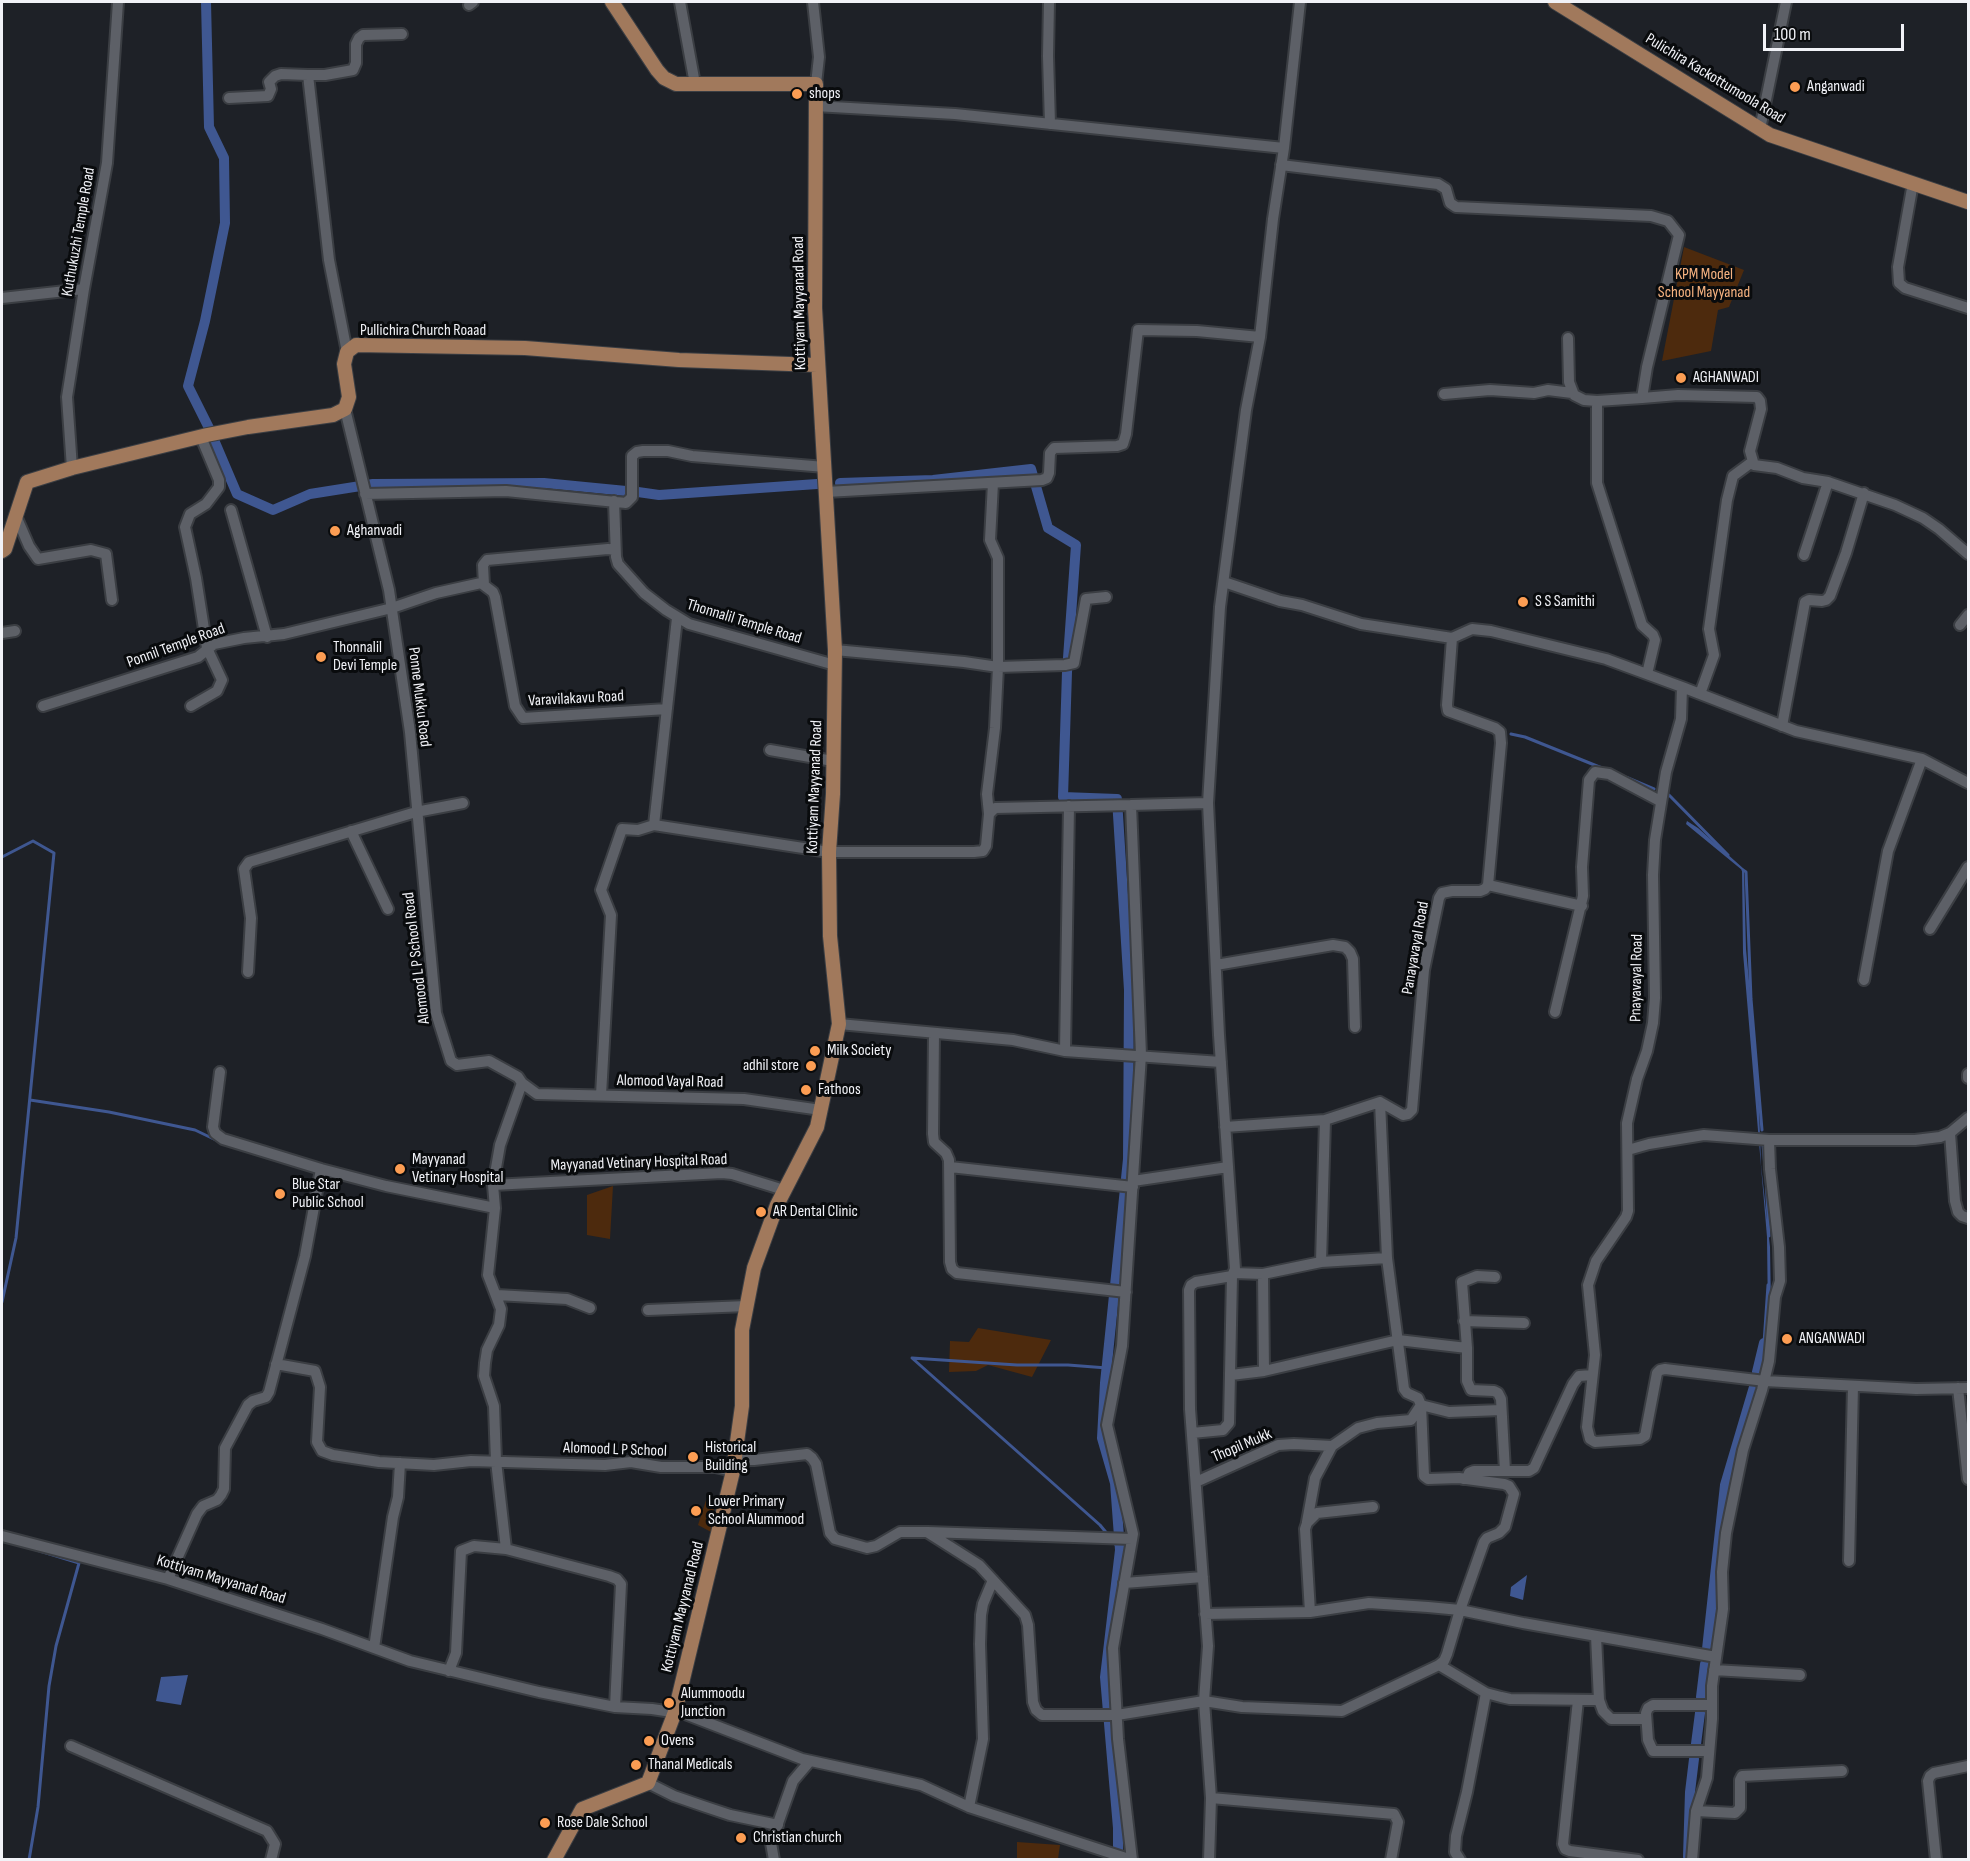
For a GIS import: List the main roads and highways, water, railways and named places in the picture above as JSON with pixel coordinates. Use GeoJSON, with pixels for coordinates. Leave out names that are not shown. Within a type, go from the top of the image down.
{"type":"FeatureCollection","features":[{"type":"Feature","properties":{"kind":"main road","name":"Kottiyam Mayyanad Road"},"geometry":{"type":"LineString","coordinates":[[554,1860],[582,1809],[648,1783],[675,1712],[734,1465],[742,1406],[742,1330],[754,1268],[762,1242],[784,1190],[817,1127],[839,1024],[830,936],[829,852],[835,658],[814,308],[816,84],[676,84],[664,78],[612,2]]}},
{"type":"Feature","properties":{"kind":"main road","name":"Pulichira Kackottumoola Road"},"geometry":{"type":"LineString","coordinates":[[1555,2],[1770,135],[1968,202]]}},
{"type":"Feature","properties":{"kind":"main road","name":"Pullichira Church Roaad"},"geometry":{"type":"LineString","coordinates":[[2,551],[5,549],[27,482],[72,468],[201,437],[248,427],[333,415],[345,409],[349,397],[344,364],[347,352],[357,345],[525,348],[679,360],[817,365]]}},
{"type":"Feature","properties":{"kind":"water"},"geometry":{"type":"Polygon","coordinates":[[[1687,821],[1744,869],[1746,949],[1758,1077],[1761,1165],[1770,1247],[1771,1308],[1768,1320],[1767,1237],[1743,953],[1742,870],[1686,824],[1687,821]]]}},
{"type":"Feature","properties":{"kind":"water"},"geometry":{"type":"Polygon","coordinates":[[[1527,1575],[1523,1600],[1510,1596],[1511,1587],[1527,1575]]]}},
{"type":"Feature","properties":{"kind":"water"},"geometry":{"type":"Polygon","coordinates":[[[188,1675],[181,1705],[156,1701],[161,1677],[188,1675]]]}},
{"type":"Feature","properties":{"kind":"waterway"},"geometry":{"type":"LineString","coordinates":[[206,2],[209,127],[224,158],[225,223],[205,321],[188,386],[209,428]]}},
{"type":"Feature","properties":{"kind":"waterway"},"geometry":{"type":"LineString","coordinates":[[214,440],[237,494],[273,510],[310,494],[373,484],[544,483],[626,491]]}},
{"type":"Feature","properties":{"kind":"waterway"},"geometry":{"type":"LineString","coordinates":[[840,483],[933,480],[1031,469],[1048,528],[1076,545],[1067,672],[1063,797],[1117,799],[1129,990],[1128,1159],[1105,1383],[1102,1438],[1115,1483],[1120,1550],[1105,1677],[1118,1828],[1118,1860]]}},
{"type":"Feature","properties":{"kind":"waterway"},"geometry":{"type":"LineString","coordinates":[[638,492],[659,495],[817,484]]}},
{"type":"Feature","properties":{"kind":"waterway"},"geometry":{"type":"LineString","coordinates":[[1511,734],[1525,737],[1602,768]]}},
{"type":"Feature","properties":{"kind":"waterway"},"geometry":{"type":"LineString","coordinates":[[1628,778],[1654,789]]}},
{"type":"Feature","properties":{"kind":"waterway"},"geometry":{"type":"LineString","coordinates":[[1669,795],[1728,855]]}},
{"type":"Feature","properties":{"kind":"waterway"},"geometry":{"type":"LineString","coordinates":[[2,857],[33,841],[54,853],[16,1238],[2,1302]]}},
{"type":"Feature","properties":{"kind":"waterway"},"geometry":{"type":"LineString","coordinates":[[1743,870],[1746,872],[1751,999],[1762,1130]]}},
{"type":"Feature","properties":{"kind":"waterway"},"geometry":{"type":"LineString","coordinates":[[30,1100],[109,1112],[195,1130],[218,1141]]}},
{"type":"Feature","properties":{"kind":"waterway"},"geometry":{"type":"LineString","coordinates":[[1763,1144],[1765,1167]]}},
{"type":"Feature","properties":{"kind":"waterway"},"geometry":{"type":"LineString","coordinates":[[1766,1177],[1769,1236]]}},
{"type":"Feature","properties":{"kind":"waterway"},"geometry":{"type":"LineString","coordinates":[[1764,1343],[1768,1285]]}},
{"type":"Feature","properties":{"kind":"waterway"},"geometry":{"type":"LineString","coordinates":[[1757,1372],[1764,1343]]}},
{"type":"Feature","properties":{"kind":"waterway"},"geometry":{"type":"LineString","coordinates":[[1107,1368],[912,1358],[1100,1525],[1109,1536]]}},
{"type":"Feature","properties":{"kind":"waterway"},"geometry":{"type":"LineString","coordinates":[[1707,1649],[1725,1485],[1754,1387]]}},
{"type":"Feature","properties":{"kind":"waterway"},"geometry":{"type":"LineString","coordinates":[[1113,1541],[1120,1550]]}},
{"type":"Feature","properties":{"kind":"waterway"},"geometry":{"type":"LineString","coordinates":[[29,1860],[38,1807],[49,1686],[56,1646],[79,1563],[30,1548]]}},
{"type":"Feature","properties":{"kind":"waterway"},"geometry":{"type":"LineString","coordinates":[[1701,1697],[1705,1664]]}},
{"type":"Feature","properties":{"kind":"waterway"},"geometry":{"type":"LineString","coordinates":[[1696,1744],[1700,1713]]}},
{"type":"Feature","properties":{"kind":"waterway"},"geometry":{"type":"LineString","coordinates":[[1688,1857],[1690,1792],[1694,1759]]}},
{"type":"Feature","properties":{"kind":"place","name":"Anganwadi"},"geometry":{"type":"Point","coordinates":[1795,87]}},
{"type":"Feature","properties":{"kind":"place","name":"shops"},"geometry":{"type":"Point","coordinates":[797,94]}},
{"type":"Feature","properties":{"kind":"place","name":"AGHANWADI"},"geometry":{"type":"Point","coordinates":[1681,378]}},
{"type":"Feature","properties":{"kind":"place","name":"Aghanvadi"},"geometry":{"type":"Point","coordinates":[335,531]}},
{"type":"Feature","properties":{"kind":"place","name":"S S Samithi"},"geometry":{"type":"Point","coordinates":[1523,602]}},
{"type":"Feature","properties":{"kind":"place","name":"Thonnalil Devi Temple"},"geometry":{"type":"Point","coordinates":[321,657]}},
{"type":"Feature","properties":{"kind":"place","name":"Milk Society"},"geometry":{"type":"Point","coordinates":[815,1051]}},
{"type":"Feature","properties":{"kind":"place","name":"adhil store"},"geometry":{"type":"Point","coordinates":[811,1066]}},
{"type":"Feature","properties":{"kind":"place","name":"Fathoos"},"geometry":{"type":"Point","coordinates":[806,1090]}},
{"type":"Feature","properties":{"kind":"place","name":"Mayyanad Vetinary Hospital"},"geometry":{"type":"Point","coordinates":[400,1169]}},
{"type":"Feature","properties":{"kind":"place","name":"Blue Star Public School"},"geometry":{"type":"Point","coordinates":[280,1194]}},
{"type":"Feature","properties":{"kind":"place","name":"AR Dental Clinic"},"geometry":{"type":"Point","coordinates":[761,1212]}},
{"type":"Feature","properties":{"kind":"place","name":"ANGANWADI"},"geometry":{"type":"Point","coordinates":[1787,1339]}},
{"type":"Feature","properties":{"kind":"place","name":"Historical Building"},"geometry":{"type":"Point","coordinates":[693,1457]}},
{"type":"Feature","properties":{"kind":"place","name":"Lower Primary School Alummood"},"geometry":{"type":"Point","coordinates":[696,1511]}},
{"type":"Feature","properties":{"kind":"place","name":"Alummoodu Junction"},"geometry":{"type":"Point","coordinates":[669,1703]}},
{"type":"Feature","properties":{"kind":"place","name":"Ovens"},"geometry":{"type":"Point","coordinates":[649,1741]}},
{"type":"Feature","properties":{"kind":"place","name":"Thanal Medicals"},"geometry":{"type":"Point","coordinates":[636,1765]}},
{"type":"Feature","properties":{"kind":"place","name":"Rose Dale School"},"geometry":{"type":"Point","coordinates":[545,1823]}},
{"type":"Feature","properties":{"kind":"place","name":"Christian church"},"geometry":{"type":"Point","coordinates":[741,1838]}},
{"type":"Feature","properties":{"kind":"park label","name":"KPM Model School Mayyanad"},"geometry":{"type":"Point","coordinates":[1704,284]}}]}
